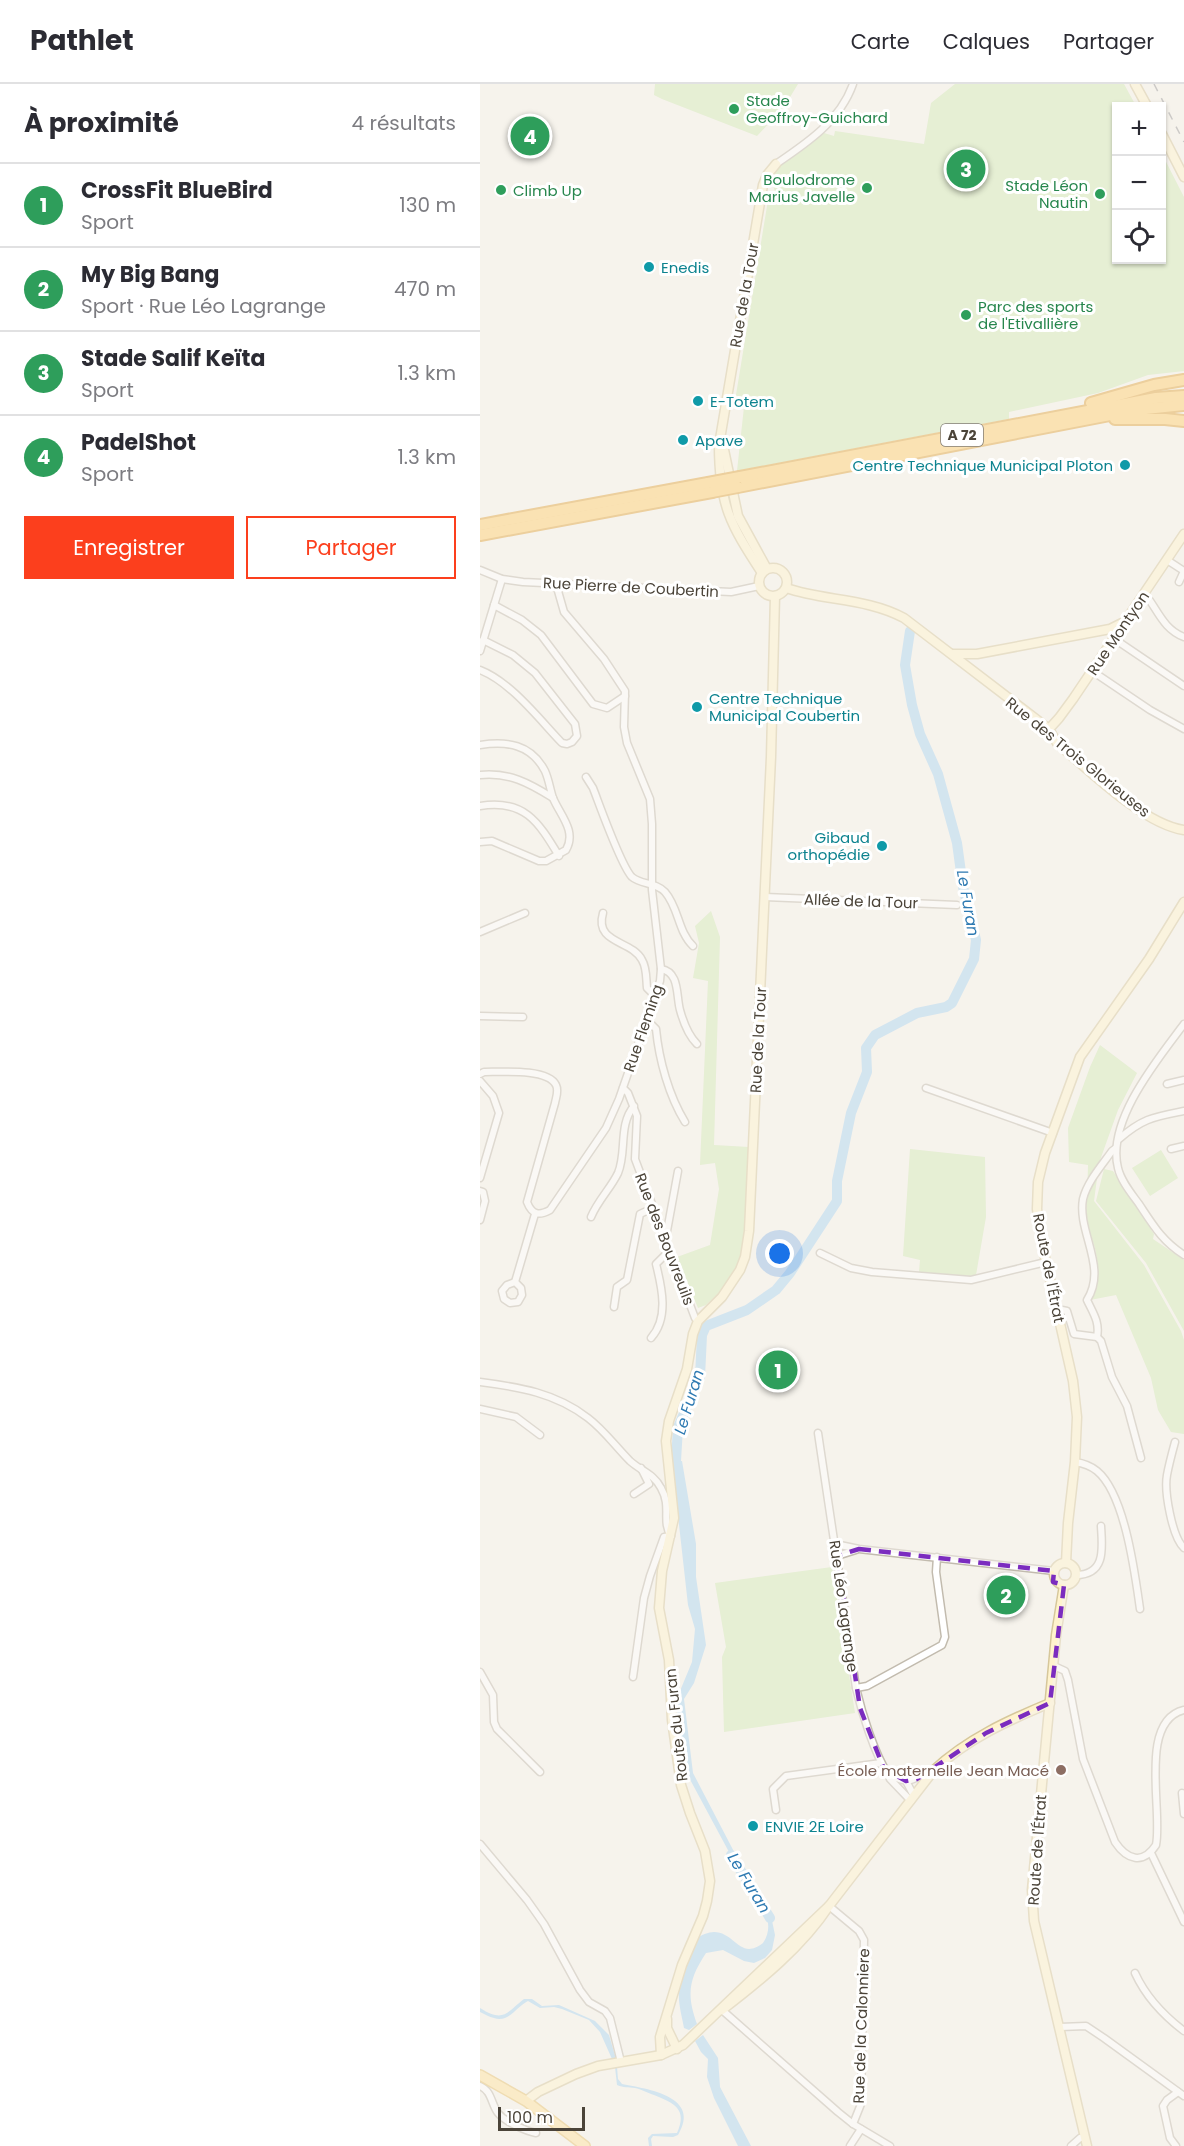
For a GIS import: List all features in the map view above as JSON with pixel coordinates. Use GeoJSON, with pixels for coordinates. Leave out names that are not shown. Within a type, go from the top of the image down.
{"type":"FeatureCollection","features":[{"type":"Feature","properties":{"kind":"highway"},"geometry":{"type":"LineString","coordinates":[[1065,414],[1076,408],[1154,385],[1184,380]]}},
{"type":"Feature","properties":{"kind":"highway","name":"A 72"},"geometry":{"type":"LineString","coordinates":[[480,535],[1065,414],[1156,398],[1184,396]]}},
{"type":"Feature","properties":{"kind":"highway","name":"A 72"},"geometry":{"type":"LineString","coordinates":[[739,482],[1154,407],[1184,405]]}},
{"type":"Feature","properties":{"kind":"highway"},"geometry":{"type":"LineString","coordinates":[[1103,416],[1112,419],[1184,421]]}},
{"type":"Feature","properties":{"kind":"highway","name":"A 72"},"geometry":{"type":"LineString","coordinates":[[480,525],[710,488]]}},
{"type":"Feature","properties":{"kind":"main road"},"geometry":{"type":"LineString","coordinates":[[1135,84],[1145,102]]}},
{"type":"Feature","properties":{"kind":"main road"},"geometry":{"type":"LineString","coordinates":[[1166,143],[1184,177]]}},
{"type":"Feature","properties":{"kind":"main road","name":"Rue de la Tour"},"geometry":{"type":"LineString","coordinates":[[765,571],[738,516],[721,429],[761,196],[767,175],[776,164]]}},
{"type":"Feature","properties":{"kind":"main road","name":"Rue Montyon"},"geometry":{"type":"LineString","coordinates":[[1048,729],[1059,718],[1092,671],[1184,534]]}},
{"type":"Feature","properties":{"kind":"main road"},"geometry":{"type":"LineString","coordinates":[[774,568],[782,571],[786,577],[786,588],[776,596],[764,593],[759,586],[760,577],[765,571],[774,568]]}},
{"type":"Feature","properties":{"kind":"main road","name":"Rue des Trois Glorieuses"},"geometry":{"type":"LineString","coordinates":[[786,588],[800,593],[886,609],[904,618],[1048,729],[1057,743],[1138,810],[1168,828],[1184,830]]}},
{"type":"Feature","properties":{"kind":"main road","name":"Rue de la Tour"},"geometry":{"type":"LineString","coordinates":[[668,1462],[666,1441],[669,1421],[687,1369],[693,1334],[698,1321],[732,1284],[740,1270],[747,1246],[751,1210],[765,897],[776,596]]}},
{"type":"Feature","properties":{"kind":"main road"},"geometry":{"type":"LineString","coordinates":[[952,654],[977,654],[1100,631],[1110,629],[1128,619]]}},
{"type":"Feature","properties":{"kind":"main road"},"geometry":{"type":"LineString","coordinates":[[1100,631],[1107,637],[1108,646]]}},
{"type":"Feature","properties":{"kind":"main road"},"geometry":{"type":"LineString","coordinates":[[971,668],[977,654]]}},
{"type":"Feature","properties":{"kind":"main road","name":"Route de l'Étrat"},"geometry":{"type":"LineString","coordinates":[[1066,1563],[1077,1417],[1073,1381],[1046,1262],[1037,1209],[1038,1182],[1045,1153],[1080,1057],[1149,959],[1184,902]]}},
{"type":"Feature","properties":{"kind":"main road","name":"Route du Furan"},"geometry":{"type":"LineString","coordinates":[[661,2055],[660,2037],[682,1965],[703,1916],[710,1881],[705,1851],[681,1785],[672,1720],[669,1660],[659,1608],[662,1570],[674,1518],[668,1462]]}},
{"type":"Feature","properties":{"kind":"main road"},"geometry":{"type":"LineString","coordinates":[[1066,1563],[1073,1566],[1076,1575],[1074,1582],[1064,1585],[1056,1580],[1054,1571],[1059,1564],[1066,1563]]}},
{"type":"Feature","properties":{"kind":"main road","name":"Route de l'Étrat"},"geometry":{"type":"LineString","coordinates":[[1064,1585],[1057,1626],[1032,1890],[1034,1921],[1086,2142]]}},
{"type":"Feature","properties":{"kind":"main road"},"geometry":{"type":"LineString","coordinates":[[526,2101],[536,2093],[598,2066],[661,2055],[677,2049],[779,1963],[817,1924],[934,1770],[952,1753],[1023,1714],[1050,1703]]}},
{"type":"Feature","properties":{"kind":"main road"},"geometry":{"type":"LineString","coordinates":[[1023,1714],[1049,1716]]}},
{"type":"Feature","properties":{"kind":"main road"},"geometry":{"type":"LineString","coordinates":[[667,2016],[667,2028],[677,2049]]}},
{"type":"Feature","properties":{"kind":"main road"},"geometry":{"type":"LineString","coordinates":[[480,2075],[526,2101],[585,2146]]}},
{"type":"Feature","properties":{"kind":"street"},"geometry":{"type":"LineString","coordinates":[[776,164],[827,126],[847,99],[853,84]]}},
{"type":"Feature","properties":{"kind":"street"},"geometry":{"type":"LineString","coordinates":[[1167,560],[1184,571],[1179,582]]}},
{"type":"Feature","properties":{"kind":"street","name":"Rue Pierre de Coubertin"},"geometry":{"type":"LineString","coordinates":[[480,570],[502,579],[556,584],[731,592],[759,586]]}},
{"type":"Feature","properties":{"kind":"street"},"geometry":{"type":"LineString","coordinates":[[480,651],[502,579]]}},
{"type":"Feature","properties":{"kind":"street"},"geometry":{"type":"LineString","coordinates":[[494,605],[522,620],[542,635],[593,704],[601,708],[608,708],[626,696],[625,691],[604,659],[564,612],[556,584]]}},
{"type":"Feature","properties":{"kind":"street"},"geometry":{"type":"LineString","coordinates":[[1145,594],[1164,624],[1184,637]]}},
{"type":"Feature","properties":{"kind":"street"},"geometry":{"type":"LineString","coordinates":[[1113,638],[1184,686]]}},
{"type":"Feature","properties":{"kind":"street"},"geometry":{"type":"LineString","coordinates":[[480,670],[493,675],[562,743],[567,744],[574,740],[575,724],[535,674],[513,655],[483,640]]}},
{"type":"Feature","properties":{"kind":"street"},"geometry":{"type":"LineString","coordinates":[[1092,671],[1150,710],[1184,729]]}},
{"type":"Feature","properties":{"kind":"street","name":"Rue Fleming"},"geometry":{"type":"LineString","coordinates":[[535,1214],[543,1214],[550,1210],[606,1128],[656,996],[662,969],[654,917],[650,799],[627,743],[624,717],[626,696]]}},
{"type":"Feature","properties":{"kind":"street"},"geometry":{"type":"LineString","coordinates":[[480,745],[505,742],[522,748],[535,758],[544,769],[553,798],[569,831],[570,839],[566,850],[546,861],[539,861],[492,840],[480,842]]}},
{"type":"Feature","properties":{"kind":"street"},"geometry":{"type":"LineString","coordinates":[[480,775],[494,774],[518,778],[553,798]]}},
{"type":"Feature","properties":{"kind":"street"},"geometry":{"type":"LineString","coordinates":[[586,777],[626,869],[637,881],[652,884],[665,892],[686,939],[693,946]]}},
{"type":"Feature","properties":{"kind":"street"},"geometry":{"type":"LineString","coordinates":[[480,806],[498,804],[524,810],[534,819],[558,856]]}},
{"type":"Feature","properties":{"kind":"street","name":"Allée de la Tour"},"geometry":{"type":"LineString","coordinates":[[765,897],[957,905]]}},
{"type":"Feature","properties":{"kind":"street"},"geometry":{"type":"LineString","coordinates":[[480,932],[525,913]]}},
{"type":"Feature","properties":{"kind":"street"},"geometry":{"type":"LineString","coordinates":[[603,913],[602,928],[619,944],[635,951],[642,959],[646,970],[646,988],[656,996]]}},
{"type":"Feature","properties":{"kind":"street"},"geometry":{"type":"LineString","coordinates":[[662,969],[672,974],[680,1010],[692,1039],[697,1044]]}},
{"type":"Feature","properties":{"kind":"street"},"geometry":{"type":"LineString","coordinates":[[480,1016],[523,1017]]}},
{"type":"Feature","properties":{"kind":"street"},"geometry":{"type":"LineString","coordinates":[[647,1020],[656,1029],[658,1047],[677,1109],[685,1122]]}},
{"type":"Feature","properties":{"kind":"street"},"geometry":{"type":"LineString","coordinates":[[1184,1024],[1142,1080],[1123,1121],[1116,1148],[1118,1168],[1124,1181],[1161,1238],[1184,1255]]}},
{"type":"Feature","properties":{"kind":"street"},"geometry":{"type":"LineString","coordinates":[[480,1074],[484,1072],[540,1074],[550,1078],[556,1084],[555,1103],[526,1202],[535,1214],[514,1278],[515,1282]]}},
{"type":"Feature","properties":{"kind":"street"},"geometry":{"type":"LineString","coordinates":[[1167,1084],[1184,1080]]}},
{"type":"Feature","properties":{"kind":"street"},"geometry":{"type":"LineString","coordinates":[[480,1081],[493,1096],[499,1113],[481,1174]]}},
{"type":"Feature","properties":{"kind":"street"},"geometry":{"type":"LineString","coordinates":[[591,1217],[597,1202],[618,1172],[627,1114],[634,1106],[628,1093],[622,1088]]}},
{"type":"Feature","properties":{"kind":"street"},"geometry":{"type":"LineString","coordinates":[[926,1088],[1053,1133]]}},
{"type":"Feature","properties":{"kind":"street","name":"Rue des Bouvreuils"},"geometry":{"type":"LineString","coordinates":[[634,1106],[637,1116],[634,1159],[698,1321]]}},
{"type":"Feature","properties":{"kind":"street"},"geometry":{"type":"LineString","coordinates":[[1119,1140],[1150,1118],[1184,1111]]}},
{"type":"Feature","properties":{"kind":"street"},"geometry":{"type":"LineString","coordinates":[[1171,1149],[1184,1146]]}},
{"type":"Feature","properties":{"kind":"street"},"geometry":{"type":"LineString","coordinates":[[1097,1337],[1098,1329],[1094,1311],[1087,1300],[1092,1293],[1095,1277],[1092,1246],[1083,1215],[1083,1199],[1090,1184],[1116,1148]]}},
{"type":"Feature","properties":{"kind":"street"},"geometry":{"type":"LineString","coordinates":[[663,1234],[668,1231],[678,1171]]}},
{"type":"Feature","properties":{"kind":"street"},"geometry":{"type":"LineString","coordinates":[[480,1191],[483,1192],[486,1201],[480,1220]]}},
{"type":"Feature","properties":{"kind":"street"},"geometry":{"type":"LineString","coordinates":[[614,1307],[617,1287],[627,1280],[640,1214],[653,1208]]}},
{"type":"Feature","properties":{"kind":"street"},"geometry":{"type":"LineString","coordinates":[[651,1338],[658,1331],[664,1296],[656,1264],[669,1251]]}},
{"type":"Feature","properties":{"kind":"street"},"geometry":{"type":"LineString","coordinates":[[820,1253],[851,1268],[971,1280],[1046,1262]]}},
{"type":"Feature","properties":{"kind":"street"},"geometry":{"type":"LineString","coordinates":[[1057,1309],[1067,1311],[1074,1334],[1097,1337],[1101,1341],[1112,1377],[1126,1406],[1142,1458]]}},
{"type":"Feature","properties":{"kind":"street"},"geometry":{"type":"LineString","coordinates":[[480,1382],[548,1395],[569,1405],[589,1418],[632,1463],[649,1473],[663,1491],[667,1506],[666,1528],[671,1536],[664,1537],[644,1598],[633,1677]]}},
{"type":"Feature","properties":{"kind":"street"},"geometry":{"type":"LineString","coordinates":[[480,1409],[516,1417],[540,1435]]}},
{"type":"Feature","properties":{"kind":"street","name":"Rue Léo Lagrange"},"geometry":{"type":"LineString","coordinates":[[818,1433],[860,1708],[890,1779],[913,1798]]}},
{"type":"Feature","properties":{"kind":"street"},"geometry":{"type":"LineString","coordinates":[[1175,1442],[1167,1476],[1167,1487],[1175,1534],[1178,1543],[1184,1548]]}},
{"type":"Feature","properties":{"kind":"street"},"geometry":{"type":"LineString","coordinates":[[1075,1462],[1083,1463],[1097,1471],[1108,1485],[1118,1507],[1131,1549],[1140,1609]]}},
{"type":"Feature","properties":{"kind":"street"},"geometry":{"type":"LineString","coordinates":[[634,1494],[649,1484],[640,1468]]}},
{"type":"Feature","properties":{"kind":"street"},"geometry":{"type":"LineString","coordinates":[[1076,1575],[1084,1575],[1094,1569],[1102,1558],[1101,1526]]}},
{"type":"Feature","properties":{"kind":"street","name":"Rue Léo Lagrange"},"geometry":{"type":"LineString","coordinates":[[835,1544],[859,1549],[1054,1571]]}},
{"type":"Feature","properties":{"kind":"street"},"geometry":{"type":"LineString","coordinates":[[837,1556],[859,1549]]}},
{"type":"Feature","properties":{"kind":"street"},"geometry":{"type":"LineString","coordinates":[[856,1688],[867,1686],[942,1645],[945,1637],[936,1572],[937,1557]]}},
{"type":"Feature","properties":{"kind":"street"},"geometry":{"type":"LineString","coordinates":[[1054,1666],[1065,1671],[1083,1759],[1115,1842],[1127,1856],[1137,1858],[1151,1853],[1157,1840],[1156,1759],[1161,1729],[1172,1716],[1184,1710]]}},
{"type":"Feature","properties":{"kind":"street"},"geometry":{"type":"LineString","coordinates":[[480,1672],[493,1695],[494,1722],[498,1729],[503,1737],[540,1772]]}},
{"type":"Feature","properties":{"kind":"street"},"geometry":{"type":"LineString","coordinates":[[776,1810],[773,1790],[786,1776],[882,1763]]}},
{"type":"Feature","properties":{"kind":"street"},"geometry":{"type":"LineString","coordinates":[[888,1774],[906,1781],[917,1779],[934,1770]]}},
{"type":"Feature","properties":{"kind":"street"},"geometry":{"type":"LineString","coordinates":[[906,1781],[913,1798]]}},
{"type":"Feature","properties":{"kind":"street"},"geometry":{"type":"LineString","coordinates":[[1182,1793],[1184,1814]]}},
{"type":"Feature","properties":{"kind":"street"},"geometry":{"type":"LineString","coordinates":[[480,1844],[544,1924],[580,1990],[589,2002],[605,2011],[610,2018],[621,2062]]}},
{"type":"Feature","properties":{"kind":"street"},"geometry":{"type":"LineString","coordinates":[[1151,1853],[1184,1922]]}},
{"type":"Feature","properties":{"kind":"street","name":"Rue de la Calonniere"},"geometry":{"type":"LineString","coordinates":[[829,1906],[859,1931],[864,1940],[861,2104],[853,2124]]}},
{"type":"Feature","properties":{"kind":"street"},"geometry":{"type":"LineString","coordinates":[[1135,1973],[1139,1983],[1160,2010],[1184,2031]]}},
{"type":"Feature","properties":{"kind":"street"},"geometry":{"type":"LineString","coordinates":[[722,2010],[853,2124],[890,2146]]}},
{"type":"Feature","properties":{"kind":"street"},"geometry":{"type":"LineString","coordinates":[[1060,2027],[1086,2026],[1181,2094]]}},
{"type":"Feature","properties":{"kind":"street"},"geometry":{"type":"LineString","coordinates":[[480,2086],[488,2090],[500,2116],[536,2133]]}},
{"type":"Feature","properties":{"kind":"street"},"geometry":{"type":"LineString","coordinates":[[1176,2146],[1170,2138],[1163,2106],[1167,2100],[1181,2094]]}},
{"type":"Feature","properties":{"kind":"street"},"geometry":{"type":"LineString","coordinates":[[850,2146],[861,2129]]}},
{"type":"Feature","properties":{"kind":"street"},"geometry":{"type":"LineString","coordinates":[[1071,2146],[1080,2138],[1086,2142]]}},
{"type":"Feature","properties":{"kind":"highlighted area"},"geometry":{"type":"Polygon","coordinates":[[[859,1549],[1054,1571],[1053,1582],[1064,1585],[1050,1703],[986,1733],[917,1779],[906,1781],[884,1769],[860,1708],[837,1556],[859,1549]]]}},
{"type":"Feature","properties":{"kind":"green space","name":"Stade Geoffroy-Guichard"},"geometry":{"type":"Polygon","coordinates":[[[655,84],[798,84],[784,107],[757,136],[654,95],[655,84]]]}},
{"type":"Feature","properties":{"kind":"green space","name":"Parc des sports de l'Etivallière"},"geometry":{"type":"Polygon","coordinates":[[[955,84],[1124,84],[1134,102],[1112,102],[1112,264],[1166,264],[1166,162],[1184,197],[1184,371],[1148,375],[1098,393],[1009,412],[1009,419],[737,471],[744,407],[738,406],[735,401],[769,194],[776,195],[772,182],[769,180],[781,165],[824,133],[834,136],[835,131],[924,144],[931,103],[955,84]]]}},
{"type":"Feature","properties":{"kind":"green space"},"geometry":{"type":"Polygon","coordinates":[[[711,911],[720,937],[714,1145],[749,1147],[744,1232],[739,1264],[725,1287],[706,1305],[698,1308],[677,1257],[710,1245],[719,1189],[715,1163],[700,1165],[708,981],[693,978],[699,943],[695,926],[711,911]]]}},
{"type":"Feature","properties":{"kind":"green space"},"geometry":{"type":"Polygon","coordinates":[[[1100,1045],[1137,1073],[1118,1110],[1099,1163],[1094,1201],[1144,1265],[1181,1331],[1184,1340],[1184,1434],[1171,1432],[1158,1410],[1151,1378],[1116,1295],[1090,1300],[1096,1288],[1098,1266],[1086,1217],[1088,1165],[1069,1162],[1068,1128],[1100,1045]]]}},
{"type":"Feature","properties":{"kind":"green space"},"geometry":{"type":"Polygon","coordinates":[[[910,1149],[985,1157],[986,1217],[976,1275],[965,1277],[919,1272],[920,1260],[903,1256],[910,1149]]]}},
{"type":"Feature","properties":{"kind":"green space"},"geometry":{"type":"Polygon","coordinates":[[[1161,1150],[1178,1178],[1150,1196],[1132,1168],[1161,1150]]]}},
{"type":"Feature","properties":{"kind":"green space"},"geometry":{"type":"Polygon","coordinates":[[[1104,1169],[1113,1171],[1154,1234],[1153,1239],[1184,1260],[1184,1331],[1146,1263],[1096,1201],[1104,1169]]]}},
{"type":"Feature","properties":{"kind":"green space"},"geometry":{"type":"Polygon","coordinates":[[[832,1567],[855,1713],[724,1732],[722,1657],[726,1647],[715,1583],[832,1567]]]}},
{"type":"Feature","properties":{"kind":"water"},"geometry":{"type":"Polygon","coordinates":[[[682,1461],[696,1544],[696,1577],[706,1645],[694,1683],[684,1699],[693,1773],[742,1867],[770,1911],[775,1935],[772,1950],[765,1958],[754,1963],[744,1961],[723,1950],[706,1953],[696,1971],[691,1987],[691,2004],[697,2024],[689,2030],[684,2028],[679,1991],[686,1964],[697,1939],[705,1934],[721,1933],[743,1947],[755,1948],[763,1943],[768,1925],[763,1906],[729,1852],[686,1772],[682,1757],[675,1703],[692,1662],[695,1629],[688,1605],[672,1462],[682,1461]]]}},
{"type":"Feature","properties":{"kind":"water"},"geometry":{"type":"Polygon","coordinates":[[[524,1999],[532,1999],[542,2006],[559,2005],[595,2021],[609,2035],[616,2059],[612,2059],[600,2032],[589,2020],[562,2009],[540,2008],[528,2001],[504,2018],[492,2018],[480,2012],[480,2008],[494,2015],[504,2014],[524,1999]]]}},
{"type":"Feature","properties":{"kind":"water"},"geometry":{"type":"Polygon","coordinates":[[[703,2035],[718,2058],[720,2087],[751,2146],[738,2146],[714,2098],[707,2077],[708,2059],[695,2041],[703,2035]]]}},
{"type":"Feature","properties":{"kind":"water"},"geometry":{"type":"Polygon","coordinates":[[[615,2067],[617,2067],[618,2079],[622,2084],[657,2092],[677,2103],[683,2111],[684,2122],[678,2135],[653,2136],[652,2146],[649,2146],[648,2138],[652,2134],[677,2133],[680,2113],[673,2104],[661,2098],[637,2089],[617,2085],[615,2067]]]}},
{"type":"Feature","properties":{"kind":"waterway","name":"Le Furan"},"geometry":{"type":"LineString","coordinates":[[678,1474],[676,1461],[678,1427],[700,1377],[702,1335],[706,1326],[747,1310],[776,1290],[790,1273],[837,1201],[837,1181],[851,1113],[867,1072],[866,1048],[875,1035],[917,1013],[946,1007],[952,1003],[974,959],[976,940],[963,887],[957,843],[938,774],[920,734],[912,705],[905,665],[910,631]]}},
{"type":"Feature","properties":{"kind":"waterway","name":"Le Furan"},"geometry":{"type":"LineString","coordinates":[[731,1855],[770,1918]]}},
{"type":"Feature","properties":{"kind":"railway"},"geometry":{"type":"LineString","coordinates":[[1154,84],[1184,142]]}},
{"type":"Feature","properties":{"kind":"place","name":"Stade Geoffroy-Guichard"},"geometry":{"type":"Point","coordinates":[734,109]}},
{"type":"Feature","properties":{"kind":"place","name":"PadelShot"},"geometry":{"type":"Point","coordinates":[530,136]}},
{"type":"Feature","properties":{"kind":"place","name":"Stade Salif Keïta"},"geometry":{"type":"Point","coordinates":[966,169]}},
{"type":"Feature","properties":{"kind":"place","name":"Boulodrome Marius Javelle"},"geometry":{"type":"Point","coordinates":[867,188]}},
{"type":"Feature","properties":{"kind":"place","name":"Climb Up"},"geometry":{"type":"Point","coordinates":[501,190]}},
{"type":"Feature","properties":{"kind":"place","name":"Stade Léon Nautin"},"geometry":{"type":"Point","coordinates":[1100,194]}},
{"type":"Feature","properties":{"kind":"place","name":"Enedis"},"geometry":{"type":"Point","coordinates":[649,267]}},
{"type":"Feature","properties":{"kind":"place","name":"Parc des sports de l'Etivallière"},"geometry":{"type":"Point","coordinates":[966,315]}},
{"type":"Feature","properties":{"kind":"place","name":"E-Totem"},"geometry":{"type":"Point","coordinates":[698,401]}},
{"type":"Feature","properties":{"kind":"place","name":"Apave"},"geometry":{"type":"Point","coordinates":[683,440]}},
{"type":"Feature","properties":{"kind":"place","name":"Centre Technique Municipal Ploton"},"geometry":{"type":"Point","coordinates":[1125,465]}},
{"type":"Feature","properties":{"kind":"place","name":"Centre Technique Municipal Coubertin"},"geometry":{"type":"Point","coordinates":[697,707]}},
{"type":"Feature","properties":{"kind":"place","name":"Gibaud orthopédie"},"geometry":{"type":"Point","coordinates":[882,846]}},
{"type":"Feature","properties":{"kind":"place","name":"CrossFit BlueBird"},"geometry":{"type":"Point","coordinates":[778,1370]}},
{"type":"Feature","properties":{"kind":"place","name":"My Big Bang"},"geometry":{"type":"Point","coordinates":[1006,1595]}},
{"type":"Feature","properties":{"kind":"place","name":"École maternelle Jean Macé"},"geometry":{"type":"Point","coordinates":[1061,1770]}},
{"type":"Feature","properties":{"kind":"place","name":"ENVIE 2E Loire"},"geometry":{"type":"Point","coordinates":[753,1826]}}]}
